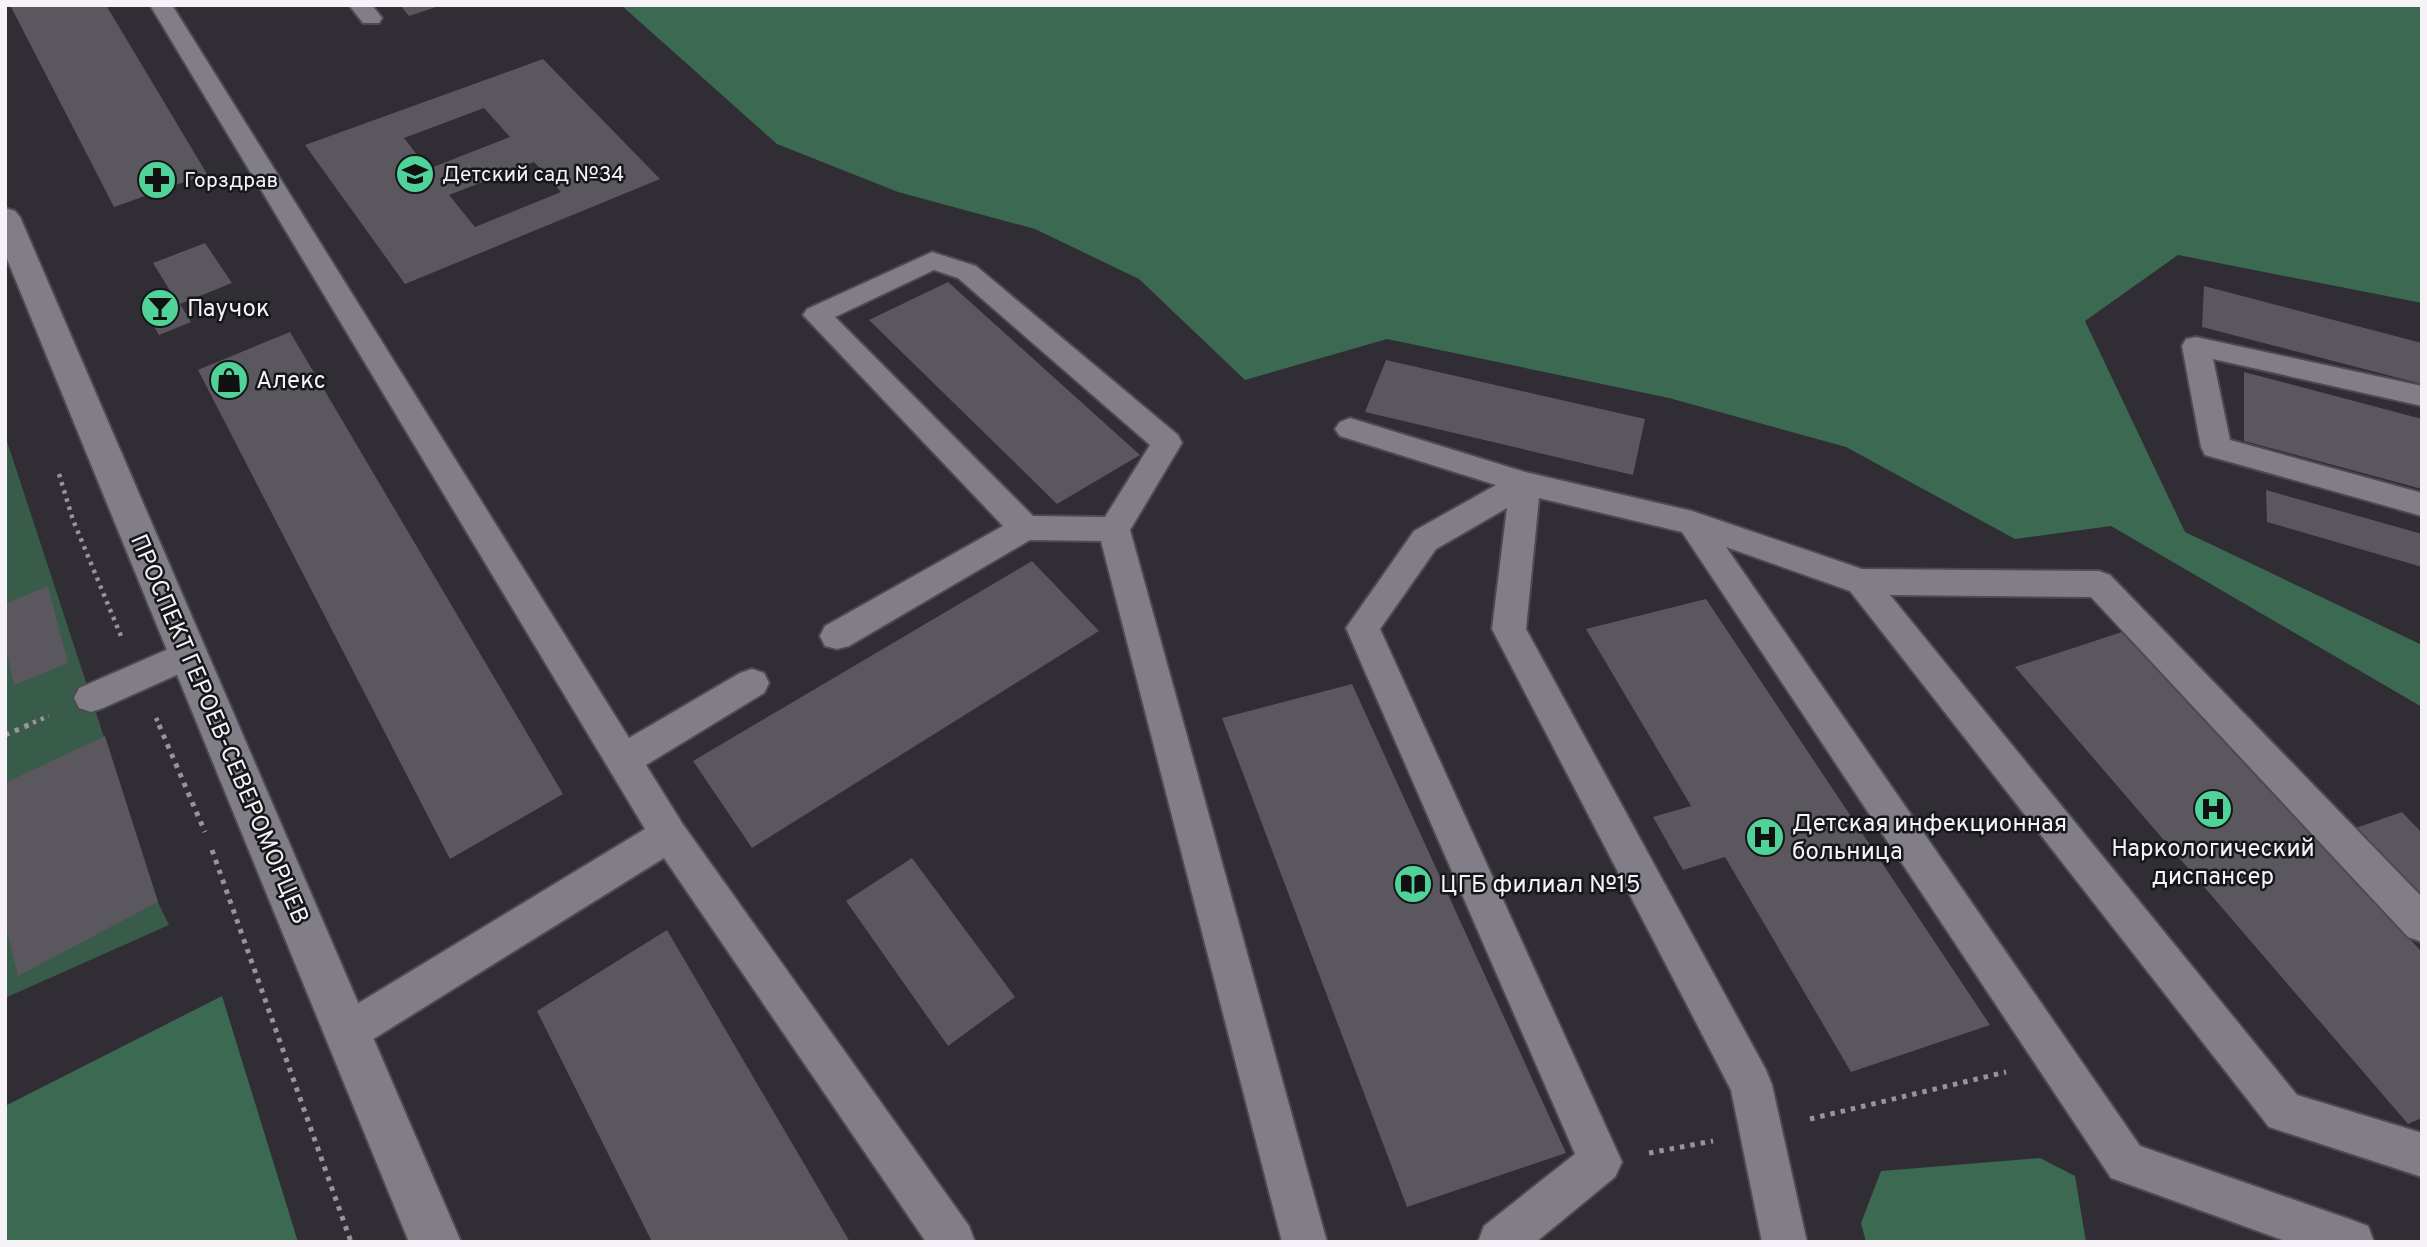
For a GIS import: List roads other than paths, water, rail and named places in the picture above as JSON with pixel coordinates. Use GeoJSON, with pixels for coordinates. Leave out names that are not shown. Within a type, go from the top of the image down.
{"type":"FeatureCollection","features":[{"type":"Feature","properties":{"kind":"street","name":"ПРОСПЕКТ ГЕРОЕВ-СЕВЕРОМОРЦЕВ"},"geometry":{"type":"LineString","coordinates":[[5,217],[435,1242]]}},
{"type":"Feature","properties":{"kind":"lane"},"geometry":{"type":"LineString","coordinates":[[161,5],[669,835],[953,1242]]}},
{"type":"Feature","properties":{"kind":"lane"},"geometry":{"type":"LineString","coordinates":[[1025,527],[817,315],[932,260],[967,272],[1167,443],[1114,528],[1305,1242]]}},
{"type":"Feature","properties":{"kind":"lane"},"geometry":{"type":"LineString","coordinates":[[2422,396],[2196,346],[2216,447],[2422,505]]}},
{"type":"Feature","properties":{"kind":"lane"},"geometry":{"type":"LineString","coordinates":[[1350,429],[1525,483],[1692,523],[1861,582],[2099,584],[2422,924]]}},
{"type":"Feature","properties":{"kind":"lane"},"geometry":{"type":"LineString","coordinates":[[1525,483],[1509,629],[1751,1085],[1785,1242]]}},
{"type":"Feature","properties":{"kind":"lane"},"geometry":{"type":"LineString","coordinates":[[1500,1242],[1600,1162],[1363,628],[1425,540],[1525,483]]}},
{"type":"Feature","properties":{"kind":"lane"},"geometry":{"type":"LineString","coordinates":[[1692,523],[2126,1163],[2352,1242]]}},
{"type":"Feature","properties":{"kind":"lane"},"geometry":{"type":"LineString","coordinates":[[837,636],[1025,527],[1114,528]]}},
{"type":"Feature","properties":{"kind":"lane"},"geometry":{"type":"LineString","coordinates":[[1861,582],[2284,1112],[2422,1155]]}},
{"type":"Feature","properties":{"kind":"lane"},"geometry":{"type":"LineString","coordinates":[[91,698],[189,654]]}},
{"type":"Feature","properties":{"kind":"lane"},"geometry":{"type":"LineString","coordinates":[[624,759],[752,683]]}},
{"type":"Feature","properties":{"kind":"lane"},"geometry":{"type":"LineString","coordinates":[[348,1032],[669,835]]}},
{"type":"Feature","properties":{"kind":"place","name":"Детский сад №34"},"geometry":{"type":"Point","coordinates":[415,174]}},
{"type":"Feature","properties":{"kind":"place","name":"Горздрав"},"geometry":{"type":"Point","coordinates":[157,180]}},
{"type":"Feature","properties":{"kind":"place","name":"Паучок"},"geometry":{"type":"Point","coordinates":[160,308]}},
{"type":"Feature","properties":{"kind":"place","name":"Алекс"},"geometry":{"type":"Point","coordinates":[229,380]}},
{"type":"Feature","properties":{"kind":"place","name":"Наркологический диспансер"},"geometry":{"type":"Point","coordinates":[2213,809]}},
{"type":"Feature","properties":{"kind":"place","name":"Детская инфекционная больница"},"geometry":{"type":"Point","coordinates":[1765,837]}},
{"type":"Feature","properties":{"kind":"place","name":"ЦГБ филиал №15"},"geometry":{"type":"Point","coordinates":[1413,884]}}]}
